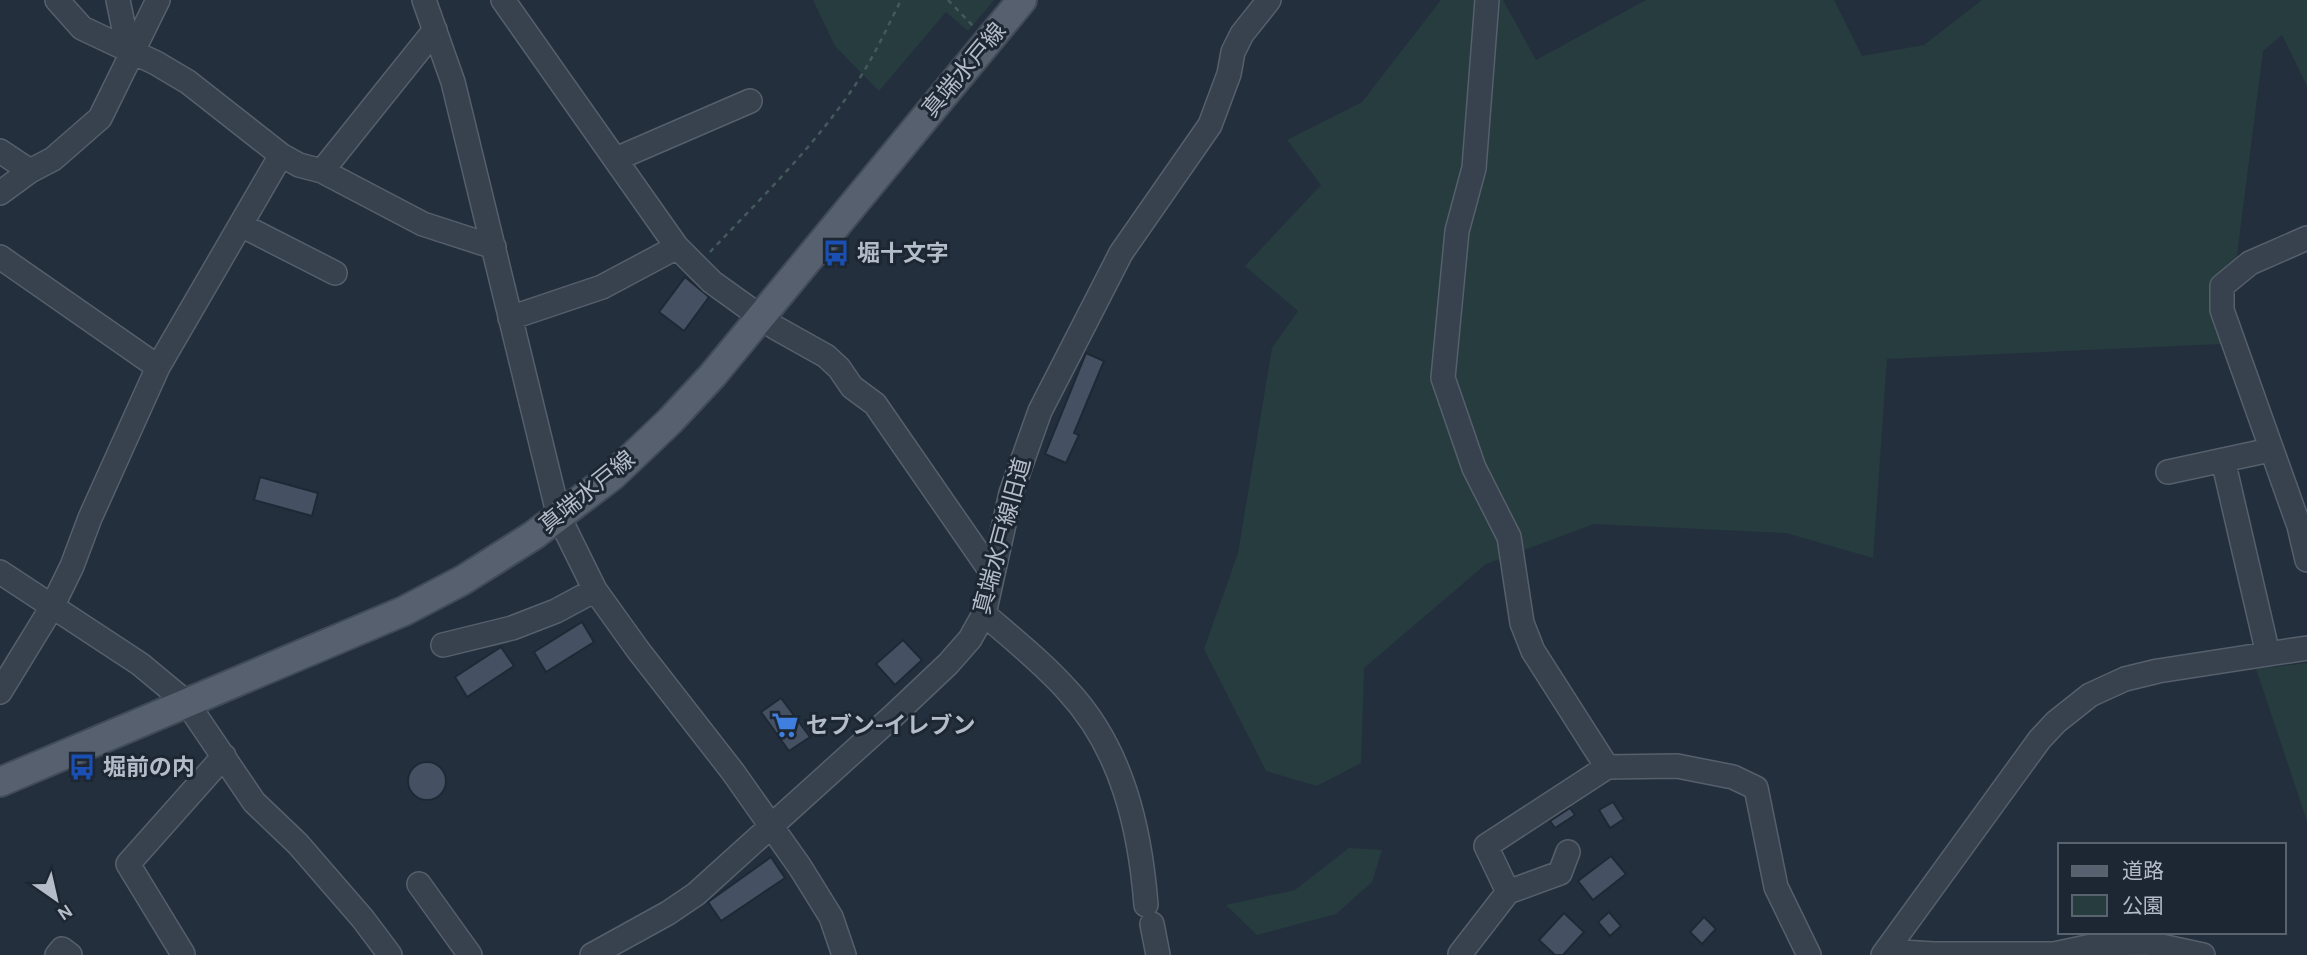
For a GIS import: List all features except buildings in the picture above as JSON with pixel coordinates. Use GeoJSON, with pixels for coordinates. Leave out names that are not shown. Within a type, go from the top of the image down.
{"type":"FeatureCollection","features":[{"type":"Feature","properties":{"kind":"main road","name":"真端水戸線"},"geometry":{"type":"LineString","coordinates":[[0,782],[404,611],[463,580],[559,517],[612,476],[670,421],[712,376],[1022,0]]}},
{"type":"Feature","properties":{"kind":"street"},"geometry":{"type":"LineString","coordinates":[[57,0],[82,28],[133,51],[188,82],[281,155],[322,171],[423,224],[494,247]]}},
{"type":"Feature","properties":{"kind":"street"},"geometry":{"type":"LineString","coordinates":[[118,0],[124,29],[133,51]]}},
{"type":"Feature","properties":{"kind":"street"},"geometry":{"type":"LineString","coordinates":[[0,193],[30,171],[53,159],[100,118],[158,0]]}},
{"type":"Feature","properties":{"kind":"street"},"geometry":{"type":"LineString","coordinates":[[424,0],[453,82],[559,517],[595,590],[733,772],[831,917],[844,955]]}},
{"type":"Feature","properties":{"kind":"street"},"geometry":{"type":"LineString","coordinates":[[503,0],[677,247],[712,282],[776,328],[827,356],[852,387],[874,404],[992,573]]}},
{"type":"Feature","properties":{"kind":"street","name":"真端水戸線旧道"},"geometry":{"type":"LineString","coordinates":[[592,955],[668,913],[696,894],[948,664],[970,639],[984,614],[1011,493],[1040,411],[1121,253],[1210,125],[1221,101],[1242,34],[1269,0]]}},
{"type":"Feature","properties":{"kind":"street"},"geometry":{"type":"LineString","coordinates":[[1487,0],[1474,168],[1457,231],[1443,377],[1474,468],[1509,537],[1522,623],[1533,651],[1607,767]]}},
{"type":"Feature","properties":{"kind":"street"},"geometry":{"type":"LineString","coordinates":[[322,171],[435,30]]}},
{"type":"Feature","properties":{"kind":"street"},"geometry":{"type":"LineString","coordinates":[[616,159],[750,101]]}},
{"type":"Feature","properties":{"kind":"street"},"geometry":{"type":"LineString","coordinates":[[0,151],[30,171]]}},
{"type":"Feature","properties":{"kind":"street"},"geometry":{"type":"LineString","coordinates":[[2,683],[51,607],[158,367],[281,155]]}},
{"type":"Feature","properties":{"kind":"street"},"geometry":{"type":"LineString","coordinates":[[240,225],[335,273]]}},
{"type":"Feature","properties":{"kind":"street"},"geometry":{"type":"LineString","coordinates":[[2307,238],[2250,263],[2222,286],[2222,310],[2299,526],[2307,560]]}},
{"type":"Feature","properties":{"kind":"street"},"geometry":{"type":"LineString","coordinates":[[510,318],[602,287],[677,247]]}},
{"type":"Feature","properties":{"kind":"street"},"geometry":{"type":"LineString","coordinates":[[0,257],[158,367]]}},
{"type":"Feature","properties":{"kind":"street"},"geometry":{"type":"LineString","coordinates":[[2168,472],[2270,450]]}},
{"type":"Feature","properties":{"kind":"street"},"geometry":{"type":"LineString","coordinates":[[2223,460],[2268,654]]}},
{"type":"Feature","properties":{"kind":"street"},"geometry":{"type":"LineString","coordinates":[[0,572],[140,664],[187,703],[254,802],[298,844],[363,919],[390,955]]}},
{"type":"Feature","properties":{"kind":"street"},"geometry":{"type":"LineString","coordinates":[[443,645],[512,628],[556,611],[595,590]]}},
{"type":"Feature","properties":{"kind":"street"},"geometry":{"type":"LineString","coordinates":[[984,614],[1070,692],[1092,720],[1125,786],[1143,866],[1157,955]]}},
{"type":"Feature","properties":{"kind":"street"},"geometry":{"type":"LineString","coordinates":[[1885,953],[2040,739],[2056,722],[2091,695],[2125,679],[2158,671],[2307,648]]}},
{"type":"Feature","properties":{"kind":"street"},"geometry":{"type":"LineString","coordinates":[[183,954],[128,864],[224,756]]}},
{"type":"Feature","properties":{"kind":"street"},"geometry":{"type":"LineString","coordinates":[[1508,892],[1486,846],[1607,767],[1677,766],[1733,777],[1756,788],[1776,887],[1809,955]]}},
{"type":"Feature","properties":{"kind":"street"},"geometry":{"type":"LineString","coordinates":[[1461,955],[1508,892],[1560,873],[1568,852]]}},
{"type":"Feature","properties":{"kind":"street"},"geometry":{"type":"LineString","coordinates":[[419,884],[470,955]]}},
{"type":"Feature","properties":{"kind":"street"},"geometry":{"type":"LineString","coordinates":[[1885,953],[2054,954],[2101,944],[2147,943],[2203,955]]}},
{"type":"Feature","properties":{"kind":"street"},"geometry":{"type":"LineString","coordinates":[[57,955],[62,949],[70,955]]}},
{"type":"Feature","properties":{"kind":"path"},"geometry":{"type":"LineString","coordinates":[[696,267],[798,160],[850,94],[901,0]]}},
{"type":"Feature","properties":{"kind":"path"},"geometry":{"type":"LineString","coordinates":[[948,0],[989,40]]}},
{"type":"Feature","properties":{"kind":"green space"},"geometry":{"type":"Polygon","coordinates":[[[813,0],[994,0],[968,31],[946,12],[879,91],[835,46],[813,0]]]}},
{"type":"Feature","properties":{"kind":"green space"},"geometry":{"type":"Polygon","coordinates":[[[1441,0],[1503,0],[1536,60],[1646,0],[1834,0],[1862,56],[1924,45],[1982,0],[2307,0],[2307,86],[2282,35],[2263,51],[2236,263],[2212,285],[2221,344],[1887,359],[1873,558],[1786,533],[1594,524],[1486,564],[1364,668],[1361,763],[1317,786],[1266,771],[1204,649],[1238,553],[1272,348],[1298,311],[1245,266],[1321,185],[1287,140],[1362,102],[1441,0]]]}},
{"type":"Feature","properties":{"kind":"green space"},"geometry":{"type":"Polygon","coordinates":[[[2307,663],[2307,821],[2256,669],[2307,663]]]}},
{"type":"Feature","properties":{"kind":"green space"},"geometry":{"type":"Polygon","coordinates":[[[1349,848],[1382,850],[1372,882],[1336,914],[1257,935],[1226,905],[1295,890],[1349,848]]]}},
{"type":"Feature","properties":{"kind":"place","name":"堀十文字"},"geometry":{"type":"Point","coordinates":[836,253]}},
{"type":"Feature","properties":{"kind":"place","name":"セブン-イレブン"},"geometry":{"type":"Point","coordinates":[785,725]}},
{"type":"Feature","properties":{"kind":"place","name":"堀前の内"},"geometry":{"type":"Point","coordinates":[82,767]}}]}
